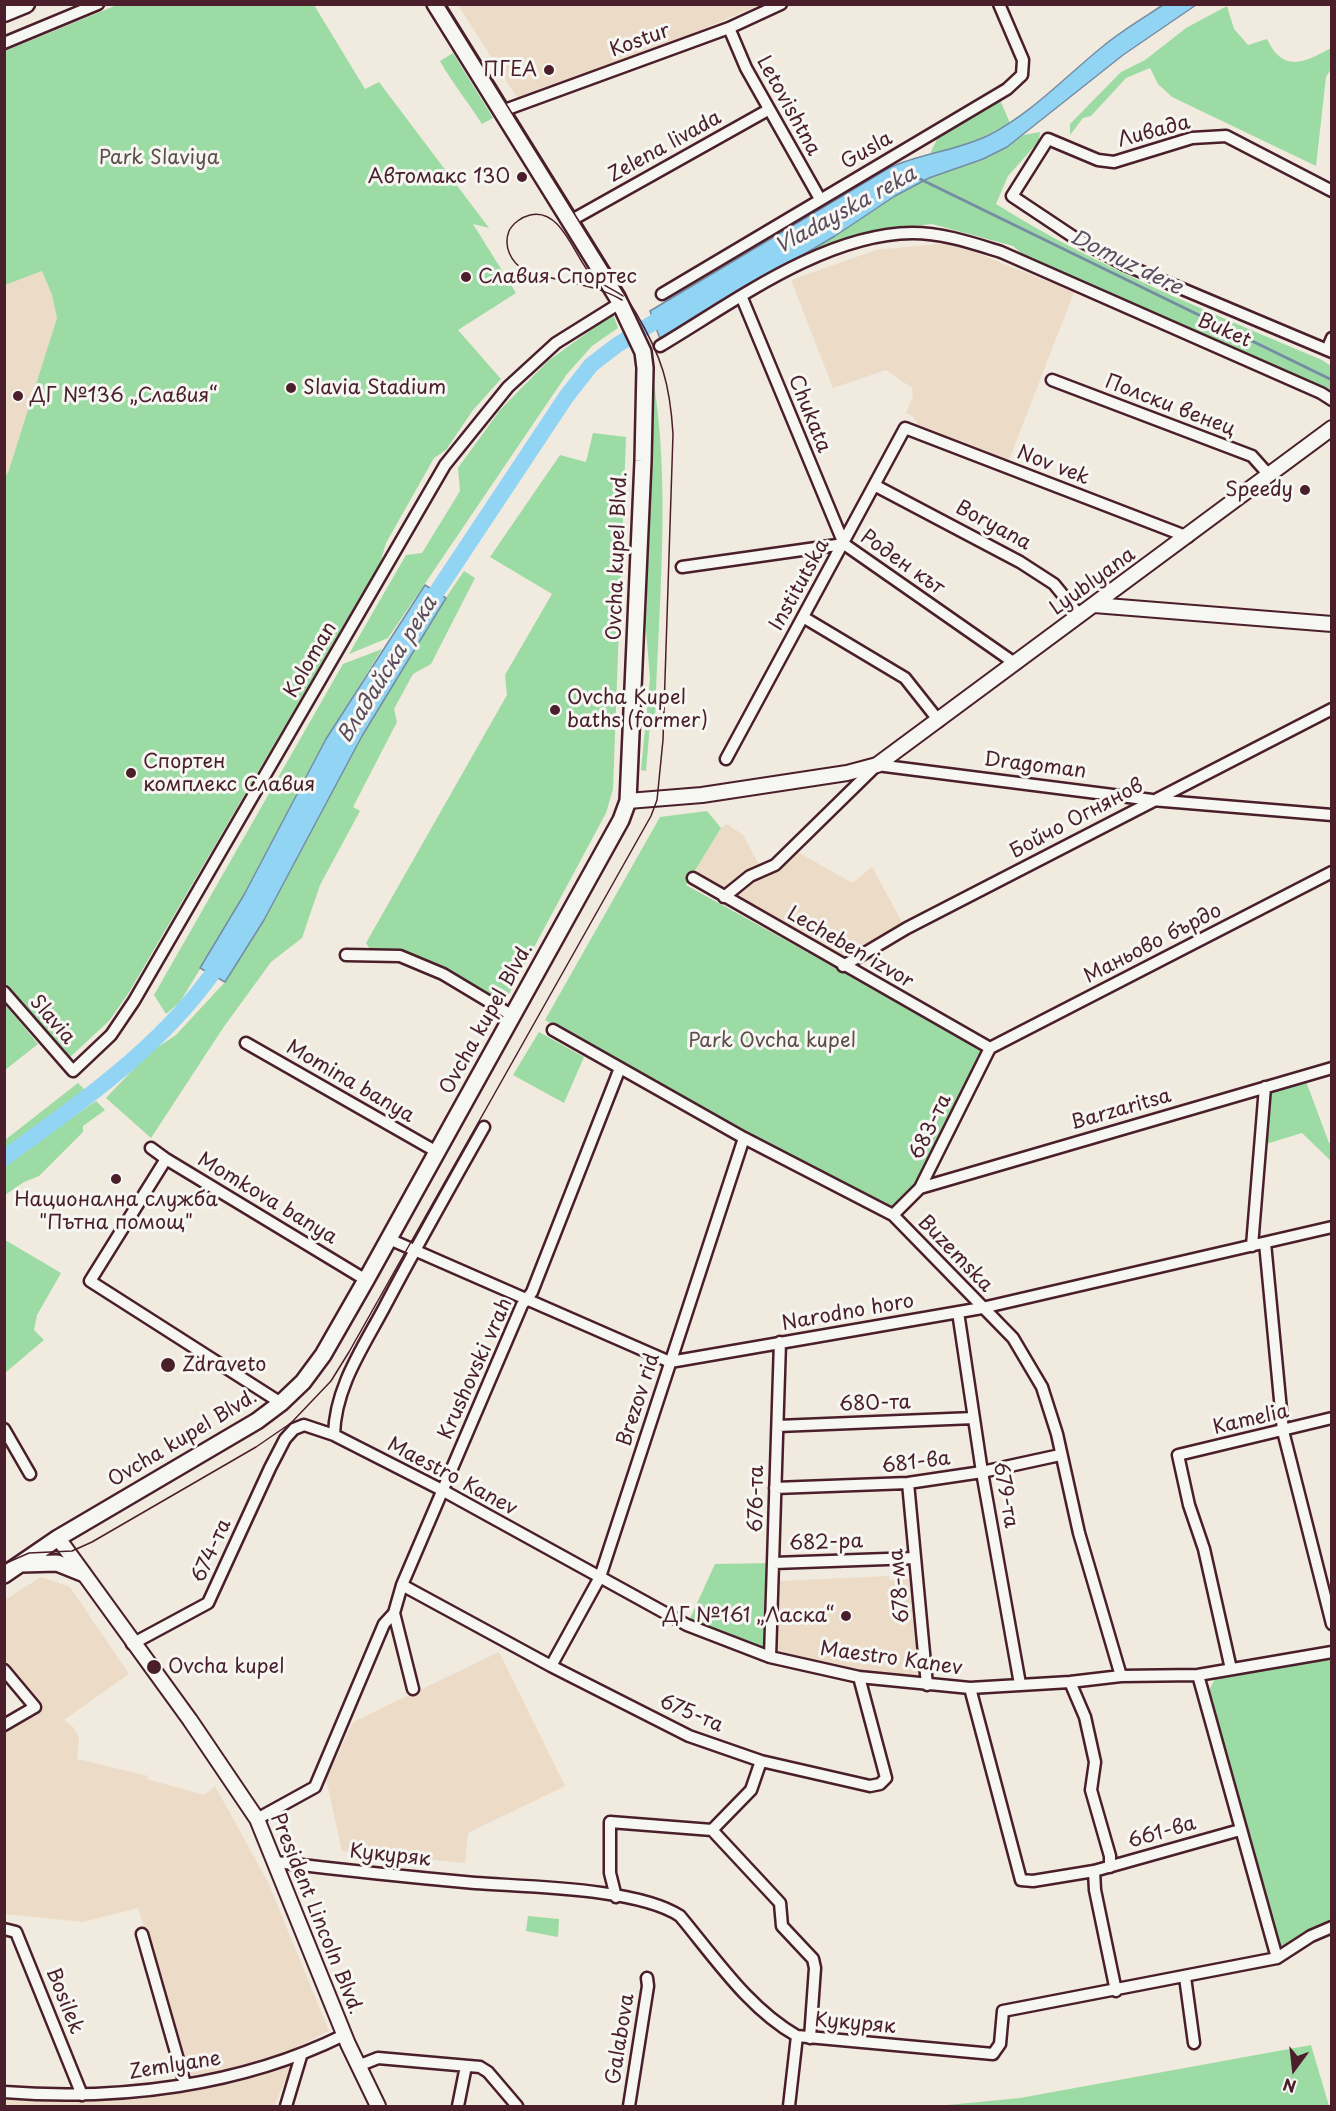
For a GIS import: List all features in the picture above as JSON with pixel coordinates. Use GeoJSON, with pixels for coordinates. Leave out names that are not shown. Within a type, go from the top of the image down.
{"type":"FeatureCollection","features":[{"type":"Feature","properties":{"kind":"main road"},"geometry":{"type":"LineString","coordinates":[[4,13],[26,4]]}},
{"type":"Feature","properties":{"kind":"main road","name":"Ovcha kupel Blvd."},"geometry":{"type":"LineString","coordinates":[[4,1575],[58,1538],[257,1421],[281,1404],[303,1382],[323,1355],[389,1239],[621,820],[628,801],[644,430],[643,352],[620,303],[574,219],[506,109],[435,4]]}},
{"type":"Feature","properties":{"kind":"main road","name":"Ovcha kupel Blvd."},"geometry":{"type":"LineString","coordinates":[[447,4],[506,109]]}},
{"type":"Feature","properties":{"kind":"main road"},"geometry":{"type":"LineString","coordinates":[[21,1564],[57,1563],[82,1573]]}},
{"type":"Feature","properties":{"kind":"street"},"geometry":{"type":"LineString","coordinates":[[4,43],[98,4]]}},
{"type":"Feature","properties":{"kind":"street","name":"Kostur"},"geometry":{"type":"LineString","coordinates":[[506,109],[729,28],[781,4]]}},
{"type":"Feature","properties":{"kind":"street","name":"Gusla"},"geometry":{"type":"LineString","coordinates":[[662,294],[1007,89],[1022,75],[1023,60],[999,4]]}},
{"type":"Feature","properties":{"kind":"street","name":"Letovishtna"},"geometry":{"type":"LineString","coordinates":[[729,28],[768,110],[820,199]]}},
{"type":"Feature","properties":{"kind":"street","name":"Zelena livada"},"geometry":{"type":"LineString","coordinates":[[574,219],[768,110]]}},
{"type":"Feature","properties":{"kind":"street","name":"Ливада"},"geometry":{"type":"LineString","coordinates":[[1048,139],[1098,160],[1114,162],[1192,138],[1226,136],[1332,191]]}},
{"type":"Feature","properties":{"kind":"street","name":"Buket"},"geometry":{"type":"LineString","coordinates":[[1048,139],[1012,196],[1075,238],[1122,264],[1329,351]]}},
{"type":"Feature","properties":{"kind":"street","name":"Buket"},"geometry":{"type":"LineString","coordinates":[[660,346],[805,261],[845,244],[883,236],[914,233],[959,238],[1001,252],[1332,400]]}},
{"type":"Feature","properties":{"kind":"street","name":"Chukata"},"geometry":{"type":"LineString","coordinates":[[742,298],[844,544]]}},
{"type":"Feature","properties":{"kind":"street","name":"Koloman"},"geometry":{"type":"LineString","coordinates":[[73,1071],[111,1035],[134,1001],[445,465],[508,387],[539,358],[556,343],[620,303]]}},
{"type":"Feature","properties":{"kind":"street"},"geometry":{"type":"LineString","coordinates":[[1329,351],[1332,338]]}},
{"type":"Feature","properties":{"kind":"street","name":"Полски венец"},"geometry":{"type":"LineString","coordinates":[[1052,381],[1252,456],[1269,475]]}},
{"type":"Feature","properties":{"kind":"street","name":"Institutska"},"geometry":{"type":"LineString","coordinates":[[726,759],[876,486],[904,428]]}},
{"type":"Feature","properties":{"kind":"street","name":"Nov vek"},"geometry":{"type":"LineString","coordinates":[[904,428],[1188,537]]}},
{"type":"Feature","properties":{"kind":"street","name":"Lyublyana"},"geometry":{"type":"LineString","coordinates":[[724,897],[750,876],[775,865],[878,765],[1332,428]]}},
{"type":"Feature","properties":{"kind":"street","name":"Boryana"},"geometry":{"type":"LineString","coordinates":[[876,486],[1020,562],[1054,584],[1080,616]]}},
{"type":"Feature","properties":{"kind":"street","name":"Роден кът"},"geometry":{"type":"LineString","coordinates":[[682,567],[844,544],[1016,664]]}},
{"type":"Feature","properties":{"kind":"street"},"geometry":{"type":"LineString","coordinates":[[1099,602],[1332,616]]}},
{"type":"Feature","properties":{"kind":"street"},"geometry":{"type":"LineString","coordinates":[[1099,602],[1332,624]]}},
{"type":"Feature","properties":{"kind":"street"},"geometry":{"type":"LineString","coordinates":[[802,617],[905,678],[939,721]]}},
{"type":"Feature","properties":{"kind":"street","name":"Бойчо Огнянов"},"geometry":{"type":"LineString","coordinates":[[843,966],[907,928],[1152,800],[1332,710]]}},
{"type":"Feature","properties":{"kind":"street","name":"Lyublyana"},"geometry":{"type":"LineString","coordinates":[[628,801],[702,795],[847,773],[878,765]]}},
{"type":"Feature","properties":{"kind":"street","name":"Dragoman"},"geometry":{"type":"LineString","coordinates":[[878,765],[1152,800],[1332,814]]}},
{"type":"Feature","properties":{"kind":"street","name":"Маньово бърдо"},"geometry":{"type":"LineString","coordinates":[[990,1048],[1332,872]]}},
{"type":"Feature","properties":{"kind":"street","name":"Lecheben izvor"},"geometry":{"type":"LineString","coordinates":[[693,878],[843,966],[990,1048]]}},
{"type":"Feature","properties":{"kind":"street"},"geometry":{"type":"LineString","coordinates":[[346,956],[400,956],[443,974],[513,1016]]}},
{"type":"Feature","properties":{"kind":"street","name":"Slavia"},"geometry":{"type":"LineString","coordinates":[[4,992],[73,1071]]}},
{"type":"Feature","properties":{"kind":"street","name":"Buzemska"},"geometry":{"type":"LineString","coordinates":[[553,1030],[744,1138],[893,1215],[981,1308],[1013,1338],[1042,1387],[1079,1533],[1121,1676]]}},
{"type":"Feature","properties":{"kind":"street","name":"Momina banya"},"geometry":{"type":"LineString","coordinates":[[246,1043],[436,1152]]}},
{"type":"Feature","properties":{"kind":"street","name":"683-та"},"geometry":{"type":"LineString","coordinates":[[893,1215],[920,1188],[990,1048]]}},
{"type":"Feature","properties":{"kind":"street","name":"Krushovski vrah"},"geometry":{"type":"LineString","coordinates":[[257,1819],[315,1786],[384,1624],[394,1613],[402,1585],[442,1490],[526,1299],[532,1292],[620,1068]]}},
{"type":"Feature","properties":{"kind":"street","name":"Barzaritsa"},"geometry":{"type":"LineString","coordinates":[[920,1188],[1332,1068]]}},
{"type":"Feature","properties":{"kind":"street"},"geometry":{"type":"LineString","coordinates":[[1252,1246],[1265,1087]]}},
{"type":"Feature","properties":{"kind":"street"},"geometry":{"type":"LineString","coordinates":[[334,1435],[334,1416],[340,1390],[414,1250],[484,1127]]}},
{"type":"Feature","properties":{"kind":"street","name":"Brezov rid"},"geometry":{"type":"LineString","coordinates":[[551,1666],[600,1577],[744,1138]]}},
{"type":"Feature","properties":{"kind":"street","name":"Momkova banya"},"geometry":{"type":"LineString","coordinates":[[151,1148],[366,1280]]}},
{"type":"Feature","properties":{"kind":"street"},"geometry":{"type":"LineString","coordinates":[[166,1159],[90,1281],[281,1404]]}},
{"type":"Feature","properties":{"kind":"street","name":"Narodno horo"},"geometry":{"type":"LineString","coordinates":[[670,1362],[981,1308],[1332,1227]]}},
{"type":"Feature","properties":{"kind":"street"},"geometry":{"type":"LineString","coordinates":[[389,1239],[670,1362]]}},
{"type":"Feature","properties":{"kind":"street"},"geometry":{"type":"LineString","coordinates":[[1265,1243],[1283,1431],[1332,1624]]}},
{"type":"Feature","properties":{"kind":"street","name":"679-та"},"geometry":{"type":"LineString","coordinates":[[958,1312],[982,1472],[1020,1684]]}},
{"type":"Feature","properties":{"kind":"street","name":"676-та"},"geometry":{"type":"LineString","coordinates":[[770,1657],[780,1342]]}},
{"type":"Feature","properties":{"kind":"street","name":"680-та"},"geometry":{"type":"LineString","coordinates":[[778,1426],[974,1418]]}},
{"type":"Feature","properties":{"kind":"street","name":"Kamelia"},"geometry":{"type":"LineString","coordinates":[[1231,1669],[1204,1549],[1189,1505],[1179,1455],[1332,1419]]}},
{"type":"Feature","properties":{"kind":"street","name":"Maestro Kanev"},"geometry":{"type":"LineString","coordinates":[[270,1468],[294,1429],[313,1426],[442,1490],[687,1625],[770,1657],[859,1677],[970,1688],[1070,1682],[1121,1676],[1198,1675],[1332,1652]]}},
{"type":"Feature","properties":{"kind":"street"},"geometry":{"type":"LineString","coordinates":[[4,1429],[30,1474]]}},
{"type":"Feature","properties":{"kind":"street","name":"681-ва"},"geometry":{"type":"LineString","coordinates":[[775,1488],[908,1484],[982,1472],[1060,1455]]}},
{"type":"Feature","properties":{"kind":"street","name":"674-та"},"geometry":{"type":"LineString","coordinates":[[132,1644],[208,1603],[270,1468]]}},
{"type":"Feature","properties":{"kind":"street","name":"678-ма"},"geometry":{"type":"LineString","coordinates":[[908,1484],[927,1685]]}},
{"type":"Feature","properties":{"kind":"street","name":"President Lincoln Blvd."},"geometry":{"type":"LineString","coordinates":[[58,1538],[132,1644],[190,1720],[257,1819],[344,2035],[378,2106]]}},
{"type":"Feature","properties":{"kind":"street","name":"682-ра"},"geometry":{"type":"LineString","coordinates":[[774,1563],[915,1558]]}},
{"type":"Feature","properties":{"kind":"street","name":"675-та"},"geometry":{"type":"LineString","coordinates":[[402,1585],[551,1666],[689,1736],[761,1761],[870,1786],[880,1784],[886,1778],[859,1677]]}},
{"type":"Feature","properties":{"kind":"street"},"geometry":{"type":"LineString","coordinates":[[394,1613],[413,1689]]}},
{"type":"Feature","properties":{"kind":"street"},"geometry":{"type":"LineString","coordinates":[[4,1670],[35,1707],[4,1725]]}},
{"type":"Feature","properties":{"kind":"street"},"geometry":{"type":"LineString","coordinates":[[1198,1675],[1276,1958]]}},
{"type":"Feature","properties":{"kind":"street"},"geometry":{"type":"LineString","coordinates":[[1070,1682],[1085,1717],[1095,1762],[1091,1790],[1110,1856],[1110,1867]]}},
{"type":"Feature","properties":{"kind":"street","name":"661-ва"},"geometry":{"type":"LineString","coordinates":[[970,1688],[1021,1880],[1043,1880],[1094,1871],[1240,1830]]}},
{"type":"Feature","properties":{"kind":"street"},"geometry":{"type":"LineString","coordinates":[[712,1830],[751,1790],[761,1761]]}},
{"type":"Feature","properties":{"kind":"street"},"geometry":{"type":"LineString","coordinates":[[615,1897],[610,1873],[610,1822],[712,1830],[780,1903],[784,1928],[813,1959],[815,1968],[810,2038]]}},
{"type":"Feature","properties":{"kind":"street","name":"Кукуряк"},"geometry":{"type":"LineString","coordinates":[[276,1863],[615,1897],[665,1907],[680,1917],[754,2004],[778,2026],[797,2036],[993,2054],[1000,2044],[1003,2012],[1276,1958],[1311,1935],[1332,1928]]}},
{"type":"Feature","properties":{"kind":"street"},"geometry":{"type":"LineString","coordinates":[[1094,1871],[1095,1890],[1116,1991]]}},
{"type":"Feature","properties":{"kind":"street","name":"Bosilek"},"geometry":{"type":"LineString","coordinates":[[5,1930],[16,1932],[82,2095]]}},
{"type":"Feature","properties":{"kind":"street"},"geometry":{"type":"LineString","coordinates":[[142,1934],[185,2084]]}},
{"type":"Feature","properties":{"kind":"street"},"geometry":{"type":"LineString","coordinates":[[1185,1977],[1194,2043]]}},
{"type":"Feature","properties":{"kind":"street","name":"Galabova"},"geometry":{"type":"LineString","coordinates":[[629,2106],[648,1986],[647,1978]]}},
{"type":"Feature","properties":{"kind":"street","name":"Zemlyane"},"geometry":{"type":"LineString","coordinates":[[4,2092],[82,2095],[185,2084],[248,2072],[301,2056],[344,2035]]}},
{"type":"Feature","properties":{"kind":"street"},"geometry":{"type":"LineString","coordinates":[[789,2106],[797,2036]]}},
{"type":"Feature","properties":{"kind":"street"},"geometry":{"type":"LineString","coordinates":[[286,2106],[301,2056]]}},
{"type":"Feature","properties":{"kind":"street"},"geometry":{"type":"LineString","coordinates":[[358,2066],[378,2058],[485,2069],[517,2106]]}},
{"type":"Feature","properties":{"kind":"street"},"geometry":{"type":"LineString","coordinates":[[458,2106],[466,2066]]}},
{"type":"Feature","properties":{"kind":"shaded area","name":"ПГЕА"},"geometry":{"type":"Polygon","coordinates":[[[458,5],[759,5],[676,41],[518,99],[458,5]]]}},
{"type":"Feature","properties":{"kind":"shaded area"},"geometry":{"type":"Polygon","coordinates":[[[947,243],[1074,292],[1009,460],[918,425],[913,416],[906,413],[913,396],[912,388],[886,370],[833,388],[791,280],[876,250],[947,243]]]}},
{"type":"Feature","properties":{"kind":"shaded area","name":"ДГ №136 „Славия“"},"geometry":{"type":"Polygon","coordinates":[[[42,271],[52,295],[57,318],[8,474],[5,476],[5,285],[42,271]]]}},
{"type":"Feature","properties":{"kind":"shaded area"},"geometry":{"type":"Polygon","coordinates":[[[727,824],[743,835],[761,868],[798,852],[852,883],[872,867],[903,924],[840,957],[695,870],[721,828],[727,824]]]}},
{"type":"Feature","properties":{"kind":"shaded area","name":"ДГ №161 „Ласка“"},"geometry":{"type":"Polygon","coordinates":[[[889,1576],[889,1580],[911,1579],[919,1673],[915,1676],[873,1673],[777,1652],[778,1581],[889,1576]]]}},
{"type":"Feature","properties":{"kind":"shaded area"},"geometry":{"type":"Polygon","coordinates":[[[41,1577],[70,1587],[129,1674],[64,1720],[74,1728],[79,1737],[77,1759],[148,1776],[147,1779],[204,1795],[215,1786],[268,1882],[329,2031],[301,2045],[274,2106],[5,2106],[5,2098],[33,2101],[167,2096],[195,2089],[138,1908],[83,1922],[5,1914],[5,1726],[34,1707],[5,1666],[5,1600],[41,1577]]]}},
{"type":"Feature","properties":{"kind":"shaded area"},"geometry":{"type":"Polygon","coordinates":[[[499,1652],[565,1786],[468,1833],[465,1863],[342,1851],[326,1779],[353,1722],[499,1652]]]}},
{"type":"Feature","properties":{"kind":"green space","name":"Спортен комплекс Славия"},"geometry":{"type":"Polygon","coordinates":[[[117,5],[314,5],[365,89],[379,82],[489,228],[473,224],[516,293],[458,330],[501,379],[473,410],[446,450],[434,458],[386,543],[380,563],[128,994],[109,1021],[69,1058],[5,983],[5,476],[8,473],[57,318],[52,295],[42,271],[5,285],[5,51],[117,5]]]}},
{"type":"Feature","properties":{"kind":"green space"},"geometry":{"type":"Polygon","coordinates":[[[1227,6],[1234,29],[1248,45],[1267,39],[1273,50],[1287,61],[1303,61],[1331,48],[1331,69],[1326,77],[1316,166],[1172,97],[1158,84],[1150,68],[1126,78],[1091,116],[1083,118],[1070,135],[1070,124],[1121,72],[1145,60],[1186,28],[1227,6]]]}},
{"type":"Feature","properties":{"kind":"green space"},"geometry":{"type":"Polygon","coordinates":[[[453,53],[493,118],[482,124],[440,61],[453,53]]]}},
{"type":"Feature","properties":{"kind":"green space"},"geometry":{"type":"Polygon","coordinates":[[[1000,100],[1010,123],[973,142],[929,156],[939,135],[1000,100]]]}},
{"type":"Feature","properties":{"kind":"green space"},"geometry":{"type":"Polygon","coordinates":[[[1040,132],[1039,141],[1008,176],[996,204],[1074,249],[1115,269],[1322,360],[1331,366],[1331,391],[1026,257],[1013,246],[932,224],[868,232],[800,257],[895,196],[929,178],[983,159],[1024,135],[1040,132]]]}},
{"type":"Feature","properties":{"kind":"green space"},"geometry":{"type":"Polygon","coordinates":[[[613,314],[618,328],[592,346],[567,374],[388,638],[349,654],[406,555],[422,553],[460,491],[458,468],[500,410],[548,361],[613,314]]]}},
{"type":"Feature","properties":{"kind":"green space"},"geometry":{"type":"Polygon","coordinates":[[[652,372],[658,414],[663,502],[655,722],[650,724],[646,771],[641,770],[650,678],[646,630],[652,372]]]}},
{"type":"Feature","properties":{"kind":"green space"},"geometry":{"type":"Polygon","coordinates":[[[593,433],[626,437],[613,789],[606,813],[503,1005],[445,971],[372,952],[366,943],[507,695],[505,675],[552,594],[490,557],[560,455],[586,462],[593,433]]]}},
{"type":"Feature","properties":{"kind":"green space"},"geometry":{"type":"Polygon","coordinates":[[[464,571],[475,578],[431,664],[413,674],[394,709],[397,722],[353,807],[360,811],[320,885],[302,938],[271,962],[223,1028],[151,1138],[106,1098],[149,1053],[176,1035],[225,982],[264,920],[362,736],[418,639],[464,571]]]}},
{"type":"Feature","properties":{"kind":"green space"},"geometry":{"type":"Polygon","coordinates":[[[382,649],[326,739],[233,915],[180,1002],[166,1014],[154,995],[343,664],[382,649]]]}},
{"type":"Feature","properties":{"kind":"green space","name":"Park Ovcha kupel"},"geometry":{"type":"Polygon","coordinates":[[[707,811],[721,828],[686,885],[984,1050],[917,1185],[894,1208],[743,1133],[545,1020],[660,817],[707,811]]]}},
{"type":"Feature","properties":{"kind":"green space"},"geometry":{"type":"Polygon","coordinates":[[[4,1003],[38,1044],[5,1070],[4,1069],[4,1003]]]}},
{"type":"Feature","properties":{"kind":"green space"},"geometry":{"type":"Polygon","coordinates":[[[539,1032],[584,1057],[564,1103],[513,1075],[539,1032]]]}},
{"type":"Feature","properties":{"kind":"green space"},"geometry":{"type":"Polygon","coordinates":[[[1304,1076],[1329,1143],[1331,1142],[1331,1161],[1302,1133],[1266,1144],[1270,1086],[1304,1076]]]}},
{"type":"Feature","properties":{"kind":"green space"},"geometry":{"type":"Polygon","coordinates":[[[78,1083],[86,1091],[5,1151],[5,1140],[78,1083]]]}},
{"type":"Feature","properties":{"kind":"green space"},"geometry":{"type":"Polygon","coordinates":[[[96,1101],[105,1110],[83,1126],[83,1132],[39,1176],[24,1182],[5,1195],[5,1165],[96,1101]]]}},
{"type":"Feature","properties":{"kind":"green space"},"geometry":{"type":"Polygon","coordinates":[[[5,1240],[61,1273],[37,1315],[34,1330],[44,1340],[5,1373],[5,1240]]]}},
{"type":"Feature","properties":{"kind":"green space"},"geometry":{"type":"Polygon","coordinates":[[[774,1563],[770,1657],[687,1625],[715,1564],[774,1563]]]}},
{"type":"Feature","properties":{"kind":"green space"},"geometry":{"type":"Polygon","coordinates":[[[1331,1659],[1331,1921],[1280,1948],[1209,1691],[1215,1678],[1331,1659]]]}},
{"type":"Feature","properties":{"kind":"green space"},"geometry":{"type":"Polygon","coordinates":[[[528,1916],[559,1919],[558,1937],[526,1931],[528,1916]]]}},
{"type":"Feature","properties":{"kind":"green space"},"geometry":{"type":"Polygon","coordinates":[[[1311,2045],[1329,2106],[937,2106],[1020,2098],[1311,2045]]]}},
{"type":"Feature","properties":{"kind":"water","name":"Vladayska reka"},"geometry":{"type":"Polygon","coordinates":[[[1163,5],[1196,5],[1123,55],[1007,147],[983,159],[929,178],[895,196],[835,236],[660,339],[650,311],[889,168],[977,140],[1005,126],[1034,105],[1109,41],[1163,5]]]}},
{"type":"Feature","properties":{"kind":"water"},"geometry":{"type":"Polygon","coordinates":[[[425,585],[446,598],[362,736],[264,920],[225,982],[200,968],[245,893],[326,739],[425,585]]]}},
{"type":"Feature","properties":{"kind":"waterway","name":"Domuz dere"},"geometry":{"type":"LineString","coordinates":[[920,179],[1332,380]]}},
{"type":"Feature","properties":{"kind":"waterway","name":"Владайска река"},"geometry":{"type":"LineString","coordinates":[[424,611],[566,397],[591,365],[617,345],[674,310]]}},
{"type":"Feature","properties":{"kind":"waterway","name":"Владайска река"},"geometry":{"type":"LineString","coordinates":[[4,1158],[94,1091],[151,1043],[177,1017],[223,958]]}},
{"type":"Feature","properties":{"kind":"tram line"},"geometry":{"type":"LineString","coordinates":[[4,1564],[29,1553],[72,1551],[92,1542],[256,1447],[291,1423],[331,1381],[651,816],[657,800],[663,740],[673,434],[667,385],[652,343],[636,313],[444,4]]}},
{"type":"Feature","properties":{"kind":"tram line"},"geometry":{"type":"LineString","coordinates":[[622,300],[587,286],[549,278],[520,267],[512,259],[508,248],[509,231],[518,221],[530,215],[541,215],[551,219],[567,236],[592,276],[623,296]]}},
{"type":"Feature","properties":{"kind":"place","name":"ПГЕА"},"geometry":{"type":"Point","coordinates":[549,70]}},
{"type":"Feature","properties":{"kind":"place","name":"Автомакс 130"},"geometry":{"type":"Point","coordinates":[522,177]}},
{"type":"Feature","properties":{"kind":"place","name":"Славия Спортес"},"geometry":{"type":"Point","coordinates":[466,277]}},
{"type":"Feature","properties":{"kind":"place","name":"Slavia Stadium"},"geometry":{"type":"Point","coordinates":[291,388]}},
{"type":"Feature","properties":{"kind":"place","name":"ДГ №136 „Славия“"},"geometry":{"type":"Point","coordinates":[18,396]}},
{"type":"Feature","properties":{"kind":"place","name":"Speedy"},"geometry":{"type":"Point","coordinates":[1305,490]}},
{"type":"Feature","properties":{"kind":"place","name":"Ovcha Kupel baths (former)"},"geometry":{"type":"Point","coordinates":[555,710]}},
{"type":"Feature","properties":{"kind":"place","name":"Спортен комплекс Славия"},"geometry":{"type":"Point","coordinates":[131,773]}},
{"type":"Feature","properties":{"kind":"place","name":"Национална служба \"Пътна помощ\""},"geometry":{"type":"Point","coordinates":[116,1179]}},
{"type":"Feature","properties":{"kind":"place","name":"Zdraveto"},"geometry":{"type":"Point","coordinates":[168,1365]}},
{"type":"Feature","properties":{"kind":"place","name":"ДГ №161 „Ласка“"},"geometry":{"type":"Point","coordinates":[846,1616]}},
{"type":"Feature","properties":{"kind":"place","name":"Ovcha kupel"},"geometry":{"type":"Point","coordinates":[154,1667]}},
{"type":"Feature","properties":{"kind":"park label","name":"Park Slaviya"},"geometry":{"type":"Point","coordinates":[159,158]}}]}
